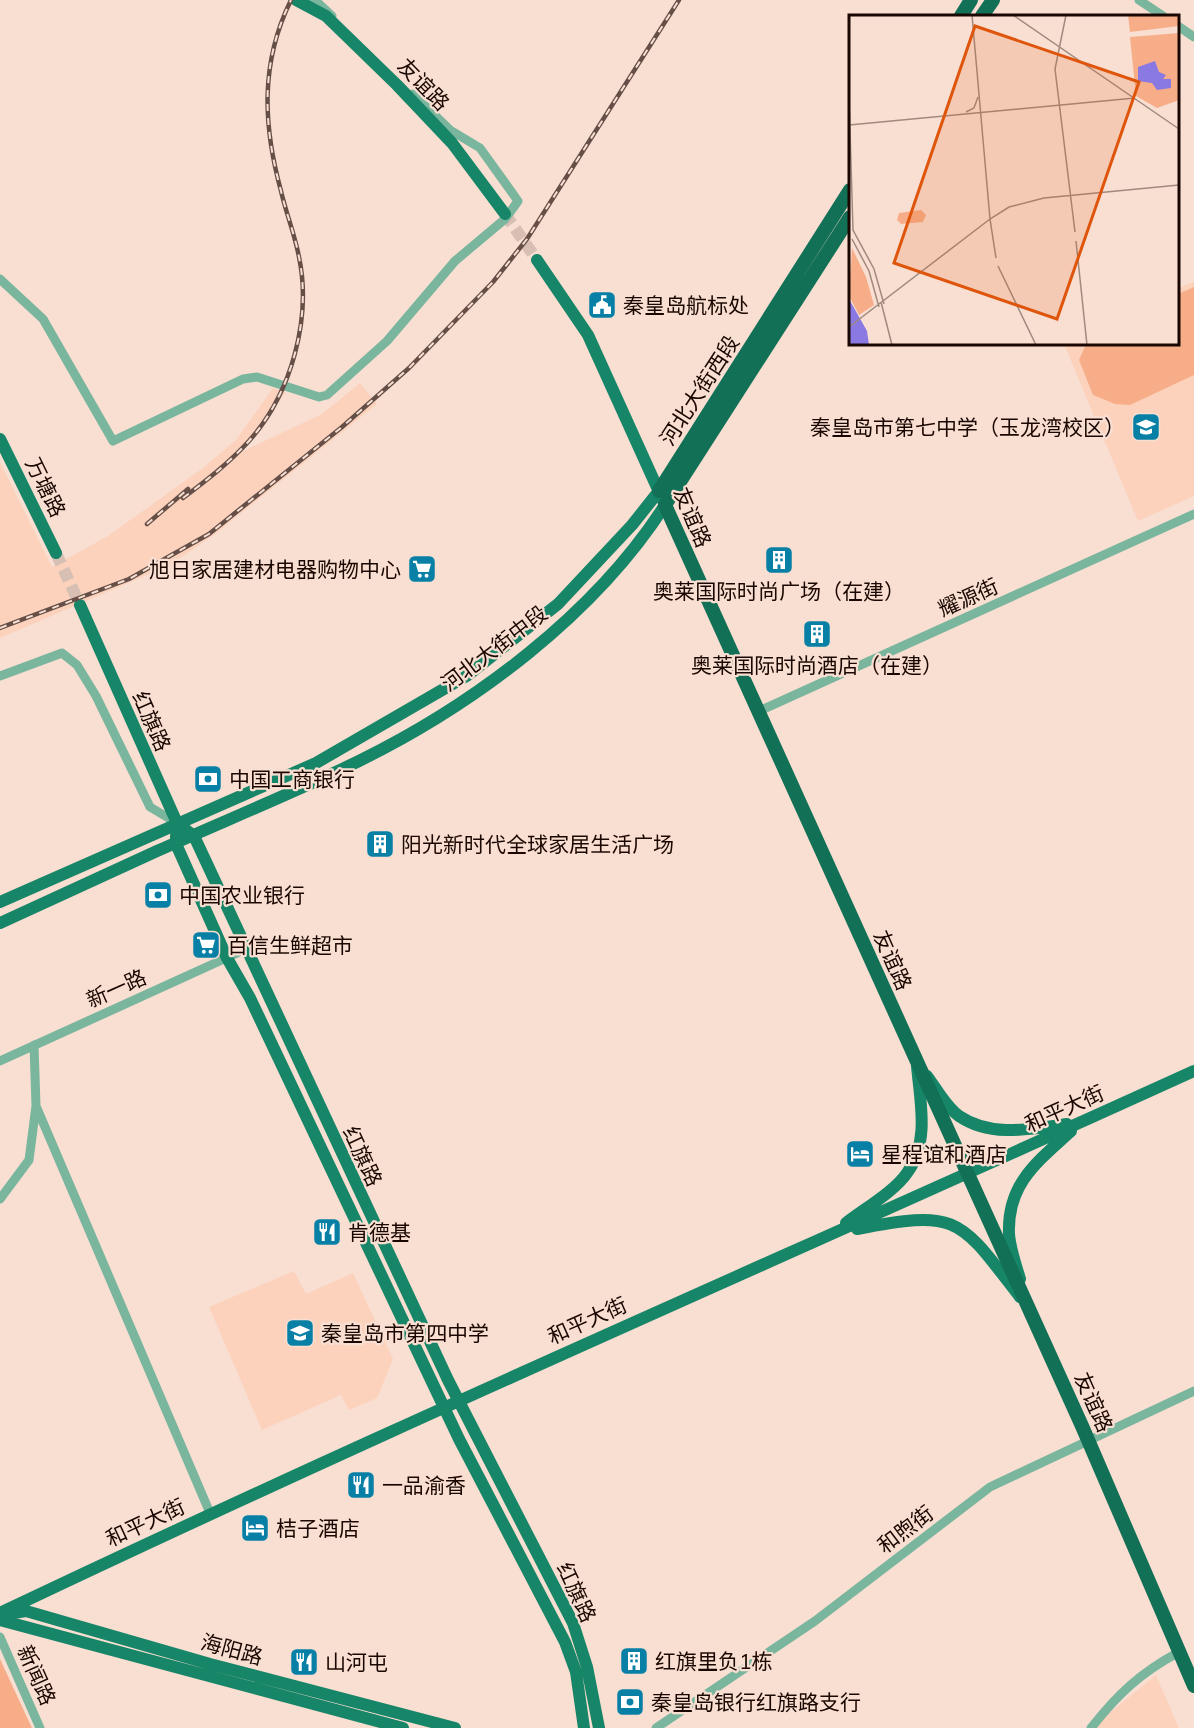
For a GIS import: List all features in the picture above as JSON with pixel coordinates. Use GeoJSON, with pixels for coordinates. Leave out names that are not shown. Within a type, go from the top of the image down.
{"type":"FeatureCollection","features":[{"type":"Feature","properties":{"kind":"highway"},"geometry":{"type":"LineString","coordinates":[[962,15],[971,0]]}},
{"type":"Feature","properties":{"kind":"highway"},"geometry":{"type":"LineString","coordinates":[[983,15],[993,0]]}},
{"type":"Feature","properties":{"kind":"highway","name":"河北大街西段"},"geometry":{"type":"LineString","coordinates":[[659,491],[849,192]]}},
{"type":"Feature","properties":{"kind":"highway","name":"河北大街中段"},"geometry":{"type":"LineString","coordinates":[[665,505],[849,219]]}},
{"type":"Feature","properties":{"kind":"highway","name":"友谊路"},"geometry":{"type":"LineString","coordinates":[[665,505],[1088,1440],[1194,1686]]}},
{"type":"Feature","properties":{"kind":"main road","name":"友谊路"},"geometry":{"type":"LineString","coordinates":[[296,0],[326,16],[397,85],[452,143],[506,214]]}},
{"type":"Feature","properties":{"kind":"main road","name":"友谊路"},"geometry":{"type":"LineString","coordinates":[[537,260],[588,335],[665,505]]}},
{"type":"Feature","properties":{"kind":"main road","name":"万塘路"},"geometry":{"type":"LineString","coordinates":[[0,439],[56,553]]}},
{"type":"Feature","properties":{"kind":"main road"},"geometry":{"type":"LineString","coordinates":[[0,902],[316,763],[468,675],[558,604],[632,525],[659,491]]}},
{"type":"Feature","properties":{"kind":"main road","name":"河北大街中段"},"geometry":{"type":"LineString","coordinates":[[0,923],[359,761],[406,736],[521,658],[564,622],[607,580],[645,535],[665,505]]}},
{"type":"Feature","properties":{"kind":"main road","name":"红旗路"},"geometry":{"type":"LineString","coordinates":[[80,605],[177,823],[194,836],[458,1399],[573,1623],[587,1667],[599,1728]]}},
{"type":"Feature","properties":{"kind":"main road"},"geometry":{"type":"LineString","coordinates":[[177,823],[176,844],[226,958],[250,998],[477,1475],[565,1642],[576,1672],[584,1728]]}},
{"type":"Feature","properties":{"kind":"main road"},"geometry":{"type":"LineString","coordinates":[[917,1065],[958,1115],[985,1127],[1010,1131],[1080,1123]]}},
{"type":"Feature","properties":{"kind":"main road"},"geometry":{"type":"LineString","coordinates":[[832,1234],[906,1175],[917,1157],[922,1131],[917,1065]]}},
{"type":"Feature","properties":{"kind":"main road","name":"和平大街"},"geometry":{"type":"LineString","coordinates":[[0,1614],[210,1513],[444,1405],[1194,1071]]}},
{"type":"Feature","properties":{"kind":"main road"},"geometry":{"type":"LineString","coordinates":[[1026,1304],[1009,1235],[1015,1192],[1030,1168],[1080,1123]]}},
{"type":"Feature","properties":{"kind":"main road"},"geometry":{"type":"LineString","coordinates":[[832,1234],[910,1219],[937,1219],[949,1222],[961,1228],[982,1248],[1026,1304]]}},
{"type":"Feature","properties":{"kind":"main road","name":"海阳路"},"geometry":{"type":"LineString","coordinates":[[0,1614],[26,1611],[210,1664],[454,1728]]}},
{"type":"Feature","properties":{"kind":"main road","name":"海阳路"},"geometry":{"type":"LineString","coordinates":[[0,1620],[403,1728]]}},
{"type":"Feature","properties":{"kind":"street"},"geometry":{"type":"LineString","coordinates":[[0,279],[44,319],[113,441],[243,379],[257,377],[319,397],[327,395],[379,349],[455,261],[505,219],[518,201],[480,148],[450,130],[316,1],[307,0]]}},
{"type":"Feature","properties":{"kind":"street"},"geometry":{"type":"LineString","coordinates":[[1138,0],[1161,15]]}},
{"type":"Feature","properties":{"kind":"street"},"geometry":{"type":"LineString","coordinates":[[1179,27],[1194,37]]}},
{"type":"Feature","properties":{"kind":"street","name":"耀源街"},"geometry":{"type":"LineString","coordinates":[[758,712],[1194,514]]}},
{"type":"Feature","properties":{"kind":"street"},"geometry":{"type":"LineString","coordinates":[[0,676],[62,653],[77,665],[115,733],[150,807],[177,823]]}},
{"type":"Feature","properties":{"kind":"street","name":"新一路"},"geometry":{"type":"LineString","coordinates":[[0,1060],[246,949]]}},
{"type":"Feature","properties":{"kind":"street"},"geometry":{"type":"LineString","coordinates":[[0,1199],[29,1160],[36,1106],[34,1045]]}},
{"type":"Feature","properties":{"kind":"street"},"geometry":{"type":"LineString","coordinates":[[36,1106],[210,1513]]}},
{"type":"Feature","properties":{"kind":"street","name":"和煦街"},"geometry":{"type":"LineString","coordinates":[[656,1728],[806,1627],[990,1487],[1194,1391]]}},
{"type":"Feature","properties":{"kind":"street","name":"新闻路"},"geometry":{"type":"LineString","coordinates":[[0,1638],[40,1728]]}},
{"type":"Feature","properties":{"kind":"street"},"geometry":{"type":"LineString","coordinates":[[1090,1728],[1119,1693],[1150,1667],[1179,1652]]}},
{"type":"Feature","properties":{"kind":"shaded area","name":"秦皇岛市第七中学（玉龙湾校区）"},"geometry":{"type":"Polygon","coordinates":[[[1194,282],[1194,496],[1138,521],[1064,345],[1179,345],[1179,288],[1194,282]]]}},
{"type":"Feature","properties":{"kind":"shaded area"},"geometry":{"type":"Polygon","coordinates":[[[1194,287],[1194,375],[1130,405],[1115,404],[1093,395],[1079,360],[1086,345],[1179,345],[1179,294],[1194,287]]]}},
{"type":"Feature","properties":{"kind":"shaded area"},"geometry":{"type":"Polygon","coordinates":[[[360,383],[377,404],[215,534],[170,565],[0,638],[0,462],[52,567],[108,536],[203,468],[236,440],[273,388],[286,392],[241,452],[322,414],[360,383]]]}},
{"type":"Feature","properties":{"kind":"shaded area","name":"秦皇岛市第四中学"},"geometry":{"type":"Polygon","coordinates":[[[294,1271],[306,1294],[353,1273],[393,1359],[377,1398],[349,1410],[341,1395],[262,1430],[209,1307],[294,1271]]]}},
{"type":"Feature","properties":{"kind":"shaded area"},"geometry":{"type":"Polygon","coordinates":[[[0,1659],[32,1728],[0,1728],[0,1659]]]}},
{"type":"Feature","properties":{"kind":"shaded area"},"geometry":{"type":"Polygon","coordinates":[[[1156,1675],[1179,1728],[1096,1728],[1102,1719],[1156,1675]]]}},
{"type":"Feature","properties":{"kind":"tunnel"},"geometry":{"type":"LineString","coordinates":[[505,214],[537,260]]}},
{"type":"Feature","properties":{"kind":"tunnel"},"geometry":{"type":"LineString","coordinates":[[56,553],[80,605]]}},
{"type":"Feature","properties":{"kind":"railway"},"geometry":{"type":"LineString","coordinates":[[183,498],[234,457],[264,422],[287,378],[295,355],[303,305],[302,281],[299,257],[275,166],[268,118],[269,71],[281,24],[291,0]]}},
{"type":"Feature","properties":{"kind":"railway"},"geometry":{"type":"LineString","coordinates":[[0,628],[129,579],[209,534],[342,427],[409,368],[493,282],[527,239],[679,0]]}},
{"type":"Feature","properties":{"kind":"railway"},"geometry":{"type":"LineString","coordinates":[[147,524],[188,489]]}},
{"type":"Feature","properties":{"kind":"place","name":"秦皇岛航标处"},"geometry":{"type":"Point","coordinates":[602,305]}},
{"type":"Feature","properties":{"kind":"place","name":"秦皇岛市第七中学（玉龙湾校区）"},"geometry":{"type":"Point","coordinates":[1146,427]}},
{"type":"Feature","properties":{"kind":"place","name":"奥莱国际时尚广场（在建）"},"geometry":{"type":"Point","coordinates":[779,560]}},
{"type":"Feature","properties":{"kind":"place","name":"旭日家居建材电器购物中心"},"geometry":{"type":"Point","coordinates":[422,569]}},
{"type":"Feature","properties":{"kind":"place","name":"奥莱国际时尚酒店（在建）"},"geometry":{"type":"Point","coordinates":[817,634]}},
{"type":"Feature","properties":{"kind":"place","name":"中国工商银行"},"geometry":{"type":"Point","coordinates":[208,779]}},
{"type":"Feature","properties":{"kind":"place","name":"阳光新时代全球家居生活广场"},"geometry":{"type":"Point","coordinates":[380,844]}},
{"type":"Feature","properties":{"kind":"place","name":"中国农业银行"},"geometry":{"type":"Point","coordinates":[158,895]}},
{"type":"Feature","properties":{"kind":"place","name":"百信生鲜超市"},"geometry":{"type":"Point","coordinates":[206,945]}},
{"type":"Feature","properties":{"kind":"place","name":"星程谊和酒店"},"geometry":{"type":"Point","coordinates":[860,1154]}},
{"type":"Feature","properties":{"kind":"place","name":"肯德基"},"geometry":{"type":"Point","coordinates":[327,1232]}},
{"type":"Feature","properties":{"kind":"place","name":"秦皇岛市第四中学"},"geometry":{"type":"Point","coordinates":[300,1333]}},
{"type":"Feature","properties":{"kind":"place","name":"一品渝香"},"geometry":{"type":"Point","coordinates":[361,1485]}},
{"type":"Feature","properties":{"kind":"place","name":"桔子酒店"},"geometry":{"type":"Point","coordinates":[255,1528]}},
{"type":"Feature","properties":{"kind":"place","name":"红旗里负1栋"},"geometry":{"type":"Point","coordinates":[634,1661]}},
{"type":"Feature","properties":{"kind":"place","name":"山河屯"},"geometry":{"type":"Point","coordinates":[304,1662]}},
{"type":"Feature","properties":{"kind":"place","name":"秦皇岛银行红旗路支行"},"geometry":{"type":"Point","coordinates":[630,1702]}}]}
